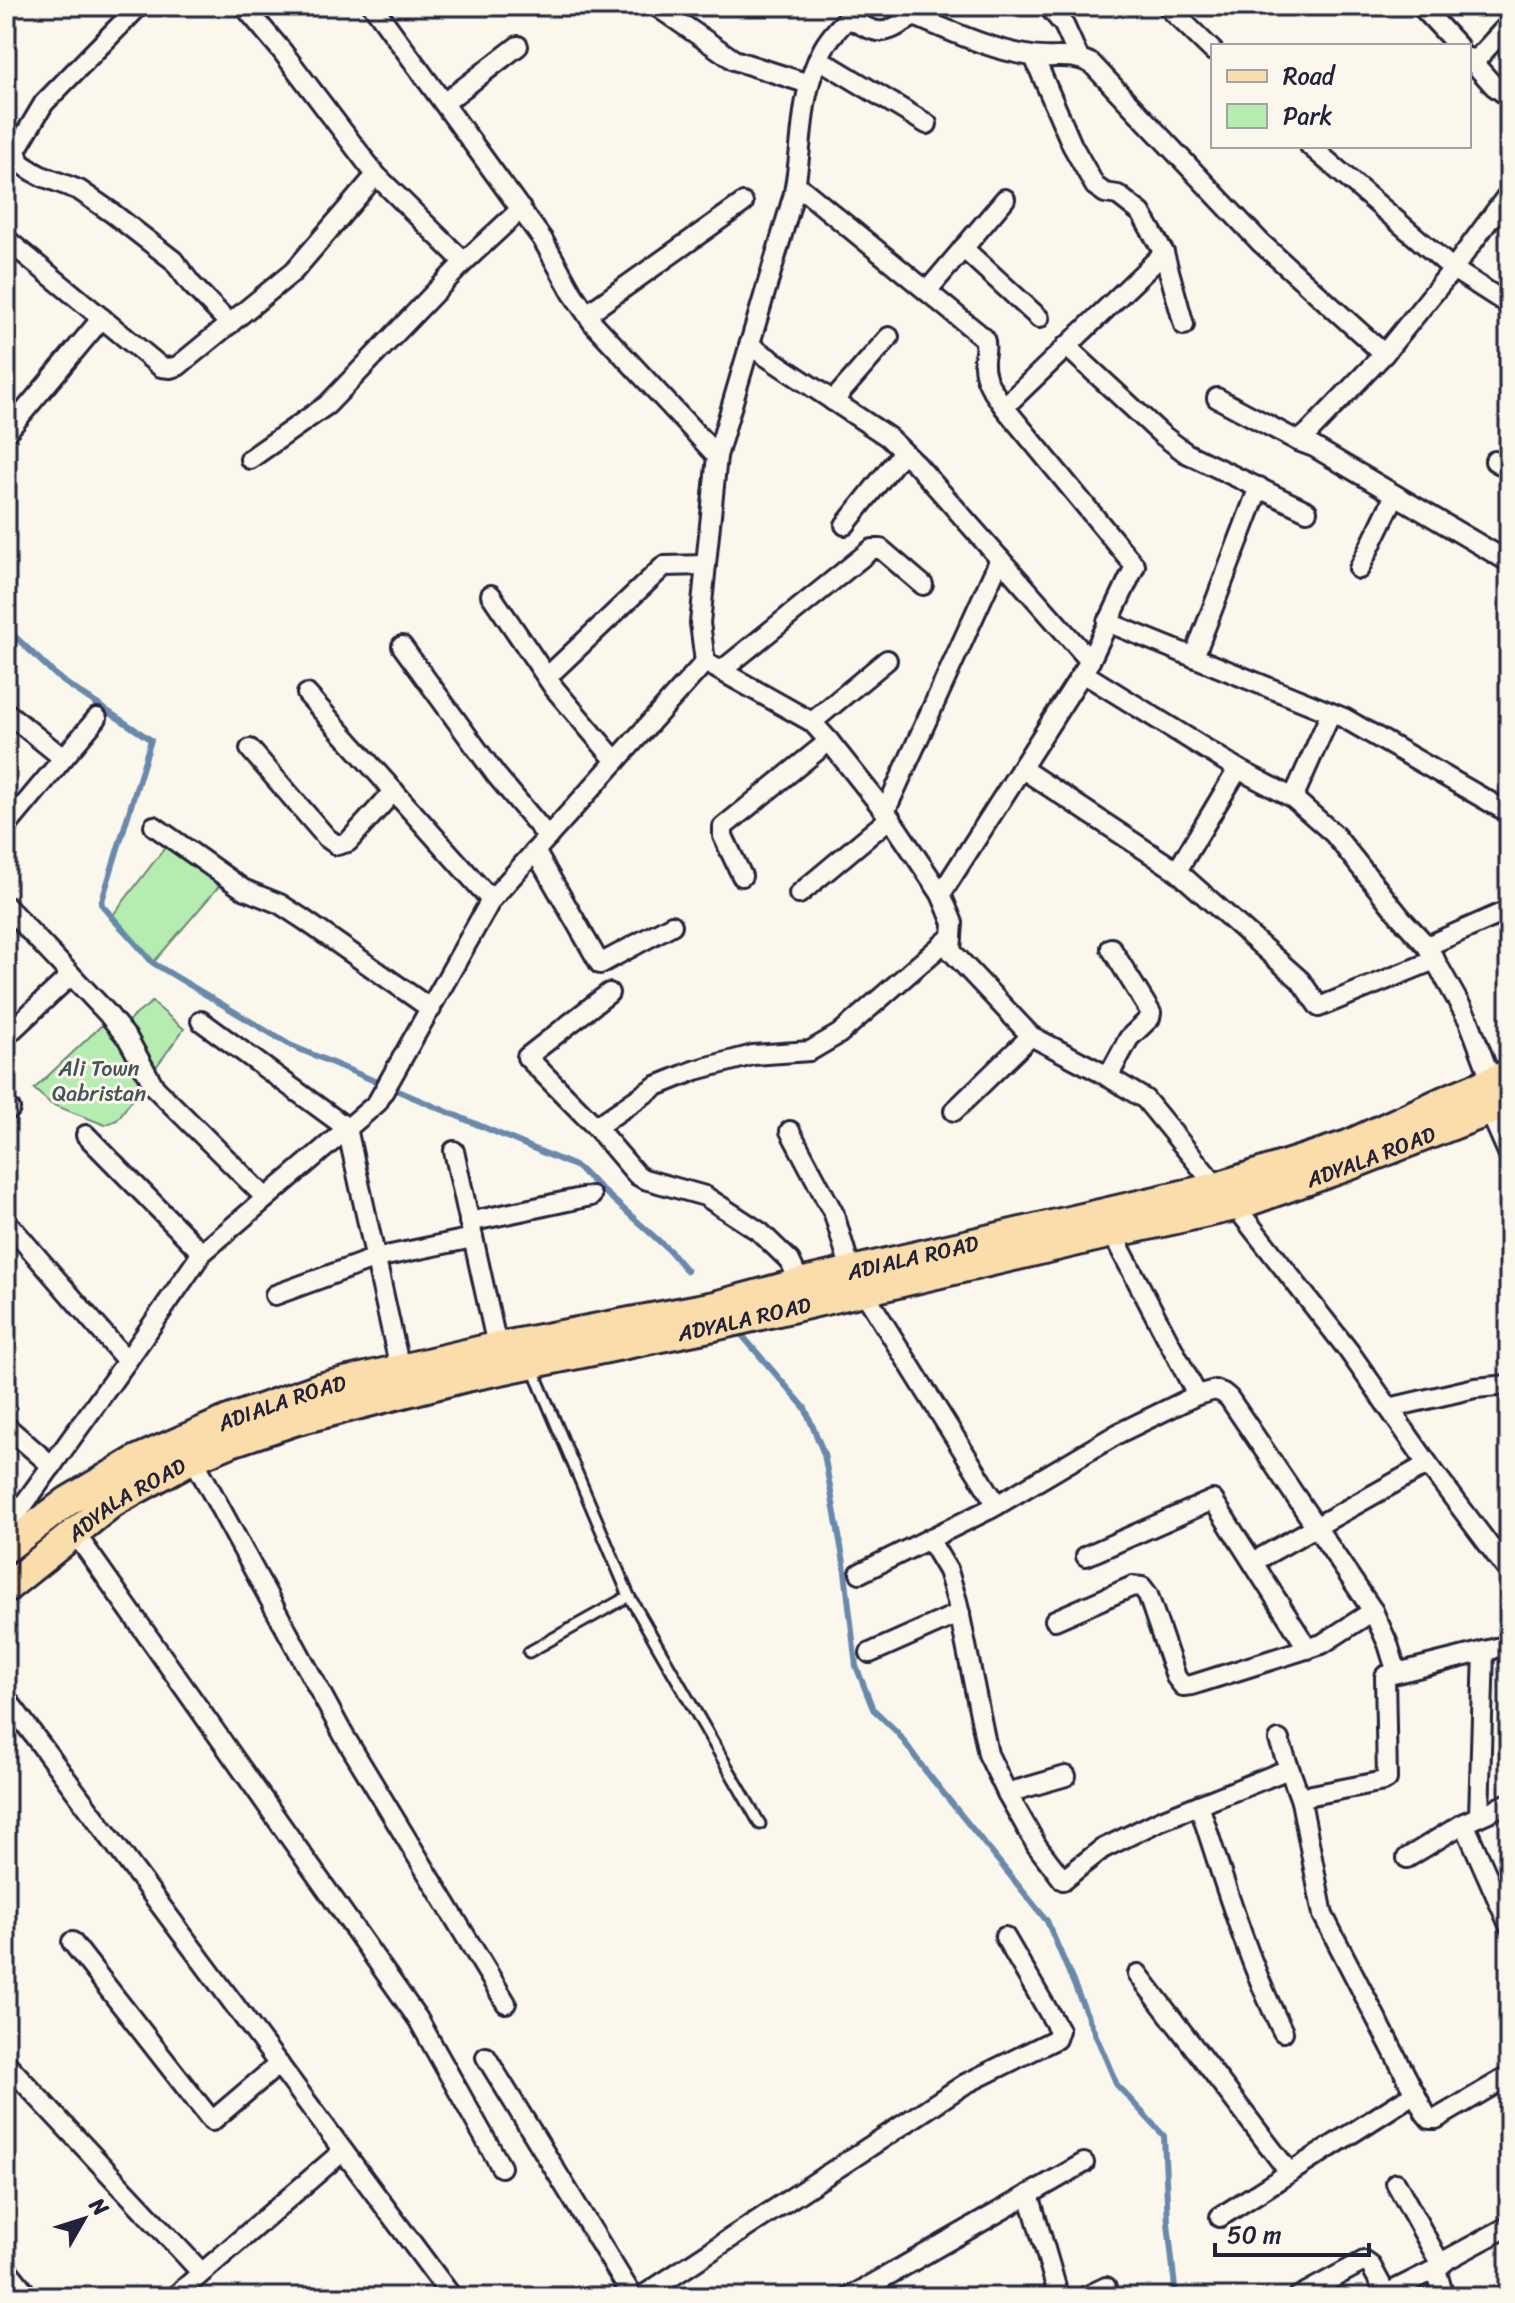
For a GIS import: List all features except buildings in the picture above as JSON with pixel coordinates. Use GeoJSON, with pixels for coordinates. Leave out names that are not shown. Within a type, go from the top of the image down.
{"type":"FeatureCollection","features":[{"type":"Feature","properties":{"kind":"main road","name":"ADIALA ROAD"},"geometry":{"type":"LineString","coordinates":[[6,1548],[68,1501],[137,1460],[226,1421],[306,1393],[403,1381],[510,1360],[800,1283],[857,1282],[1226,1197],[1444,1101],[1500,1093]]}},
{"type":"Feature","properties":{"kind":"main road","name":"ADYALA ROAD"},"geometry":{"type":"LineString","coordinates":[[510,1360],[857,1282],[1112,1233],[1226,1197]]}},
{"type":"Feature","properties":{"kind":"main road","name":"ADYALA ROAD"},"geometry":{"type":"LineString","coordinates":[[6,1588],[113,1502],[193,1458],[403,1381]]}},
{"type":"Feature","properties":{"kind":"street"},"geometry":{"type":"LineString","coordinates":[[139,6],[44,103],[16,150],[20,163],[39,175],[79,190],[173,260],[191,284],[230,324]]}},
{"type":"Feature","properties":{"kind":"street"},"geometry":{"type":"LineString","coordinates":[[244,6],[376,175],[464,262]]}},
{"type":"Feature","properties":{"kind":"street"},"geometry":{"type":"LineString","coordinates":[[373,6],[543,240],[587,314],[717,456]]}},
{"type":"Feature","properties":{"kind":"street"},"geometry":{"type":"LineString","coordinates":[[656,6],[734,60],[809,84]]}},
{"type":"Feature","properties":{"kind":"street"},"geometry":{"type":"LineString","coordinates":[[1048,6],[1064,25],[1078,56]]}},
{"type":"Feature","properties":{"kind":"street"},"geometry":{"type":"LineString","coordinates":[[1167,6],[1211,49]]}},
{"type":"Feature","properties":{"kind":"street"},"geometry":{"type":"LineString","coordinates":[[1421,6],[1456,44]]}},
{"type":"Feature","properties":{"kind":"street"},"geometry":{"type":"LineString","coordinates":[[1384,354],[1260,242],[1092,64],[1078,56],[1034,57],[988,46],[914,16],[886,32],[873,31],[854,12],[832,35],[819,59],[805,99],[796,184],[717,456],[700,623],[713,667],[812,722],[888,815],[941,894],[953,923],[951,951],[1031,1036],[1145,1099],[1348,1350],[1509,1572]]}},
{"type":"Feature","properties":{"kind":"street"},"geometry":{"type":"LineString","coordinates":[[1502,92],[1471,61],[1509,24]]}},
{"type":"Feature","properties":{"kind":"street"},"geometry":{"type":"LineString","coordinates":[[444,103],[518,46]]}},
{"type":"Feature","properties":{"kind":"street"},"geometry":{"type":"LineString","coordinates":[[1034,57],[1072,145],[1095,186],[1105,193],[1118,195],[1141,213],[1164,253],[1184,325]]}},
{"type":"Feature","properties":{"kind":"street"},"geometry":{"type":"LineString","coordinates":[[819,59],[927,124]]}},
{"type":"Feature","properties":{"kind":"street"},"geometry":{"type":"LineString","coordinates":[[1312,148],[1453,269],[1509,305]]}},
{"type":"Feature","properties":{"kind":"street"},"geometry":{"type":"LineString","coordinates":[[7,242],[161,367],[170,368],[178,366],[294,271],[376,175]]}},
{"type":"Feature","properties":{"kind":"street"},"geometry":{"type":"LineString","coordinates":[[796,184],[984,338],[987,345],[983,364],[987,381],[1004,407],[1135,566],[1086,667],[941,894]]}},
{"type":"Feature","properties":{"kind":"street"},"geometry":{"type":"LineString","coordinates":[[1298,441],[1384,354],[1509,193]]}},
{"type":"Feature","properties":{"kind":"street"},"geometry":{"type":"LineString","coordinates":[[927,291],[1005,199]]}},
{"type":"Feature","properties":{"kind":"street"},"geometry":{"type":"LineString","coordinates":[[587,314],[743,203]]}},
{"type":"Feature","properties":{"kind":"street"},"geometry":{"type":"LineString","coordinates":[[250,459],[327,405],[464,262],[521,209]]}},
{"type":"Feature","properties":{"kind":"street"},"geometry":{"type":"LineString","coordinates":[[963,248],[1039,318]]}},
{"type":"Feature","properties":{"kind":"street"},"geometry":{"type":"LineString","coordinates":[[1004,407],[1164,253]]}},
{"type":"Feature","properties":{"kind":"street"},"geometry":{"type":"LineString","coordinates":[[6,433],[102,318]]}},
{"type":"Feature","properties":{"kind":"street"},"geometry":{"type":"LineString","coordinates":[[833,401],[889,337]]}},
{"type":"Feature","properties":{"kind":"street"},"geometry":{"type":"LineString","coordinates":[[749,345],[888,437],[1000,559],[1086,667],[1238,769],[1293,798],[1334,834],[1431,953],[1469,1021],[1500,1093],[1509,1155]]}},
{"type":"Feature","properties":{"kind":"street"},"geometry":{"type":"LineString","coordinates":[[1066,346],[1161,434],[1186,453],[1307,511]]}},
{"type":"Feature","properties":{"kind":"street"},"geometry":{"type":"LineString","coordinates":[[1217,398],[1314,447],[1509,562]]}},
{"type":"Feature","properties":{"kind":"street"},"geometry":{"type":"LineString","coordinates":[[845,525],[903,452]]}},
{"type":"Feature","properties":{"kind":"street"},"geometry":{"type":"LineString","coordinates":[[1194,657],[1259,487]]}},
{"type":"Feature","properties":{"kind":"street"},"geometry":{"type":"LineString","coordinates":[[1359,569],[1395,495]]}},
{"type":"Feature","properties":{"kind":"street"},"geometry":{"type":"LineString","coordinates":[[6,1529],[202,1253],[377,1103],[491,900],[616,761],[713,667],[872,549],[881,549],[923,585]]}},
{"type":"Feature","properties":{"kind":"street"},"geometry":{"type":"LineString","coordinates":[[799,894],[888,815],[1000,559]]}},
{"type":"Feature","properties":{"kind":"street"},"geometry":{"type":"LineString","coordinates":[[547,677],[664,566],[706,565]]}},
{"type":"Feature","properties":{"kind":"street"},"geometry":{"type":"LineString","coordinates":[[491,595],[547,677],[616,761]]}},
{"type":"Feature","properties":{"kind":"street"},"geometry":{"type":"LineString","coordinates":[[1107,622],[1344,718],[1509,813]]}},
{"type":"Feature","properties":{"kind":"street"},"geometry":{"type":"LineString","coordinates":[[402,646],[496,775],[548,837]]}},
{"type":"Feature","properties":{"kind":"street"},"geometry":{"type":"LineString","coordinates":[[812,722],[887,660]]}},
{"type":"Feature","properties":{"kind":"street"},"geometry":{"type":"LineString","coordinates":[[307,694],[491,900]]}},
{"type":"Feature","properties":{"kind":"street"},"geometry":{"type":"LineString","coordinates":[[6,712],[63,758]]}},
{"type":"Feature","properties":{"kind":"street"},"geometry":{"type":"LineString","coordinates":[[1293,798],[1331,713]]}},
{"type":"Feature","properties":{"kind":"street"},"geometry":{"type":"LineString","coordinates":[[6,827],[97,718]]}},
{"type":"Feature","properties":{"kind":"street"},"geometry":{"type":"LineString","coordinates":[[742,876],[723,836],[723,827],[829,741]]}},
{"type":"Feature","properties":{"kind":"street"},"geometry":{"type":"LineString","coordinates":[[250,749],[327,838],[337,845],[348,842],[394,791]]}},
{"type":"Feature","properties":{"kind":"street"},"geometry":{"type":"LineString","coordinates":[[1021,768],[1177,871],[1300,980],[1319,1007],[1431,953],[1509,910]]}},
{"type":"Feature","properties":{"kind":"street"},"geometry":{"type":"LineString","coordinates":[[1177,871],[1238,769]]}},
{"type":"Feature","properties":{"kind":"street"},"geometry":{"type":"LineString","coordinates":[[154,826],[243,889],[280,904],[303,919],[431,1009]]}},
{"type":"Feature","properties":{"kind":"street"},"geometry":{"type":"LineString","coordinates":[[535,851],[600,964],[672,925]]}},
{"type":"Feature","properties":{"kind":"street"},"geometry":{"type":"LineString","coordinates":[[6,906],[128,1039],[155,1088],[266,1198]]}},
{"type":"Feature","properties":{"kind":"street"},"geometry":{"type":"LineString","coordinates":[[596,1127],[656,1086],[696,1070],[753,1055],[810,1051],[839,1034],[952,936]]}},
{"type":"Feature","properties":{"kind":"street"},"geometry":{"type":"LineString","coordinates":[[1108,1077],[1129,1038],[1150,1018],[1151,1013],[1111,948]]}},
{"type":"Feature","properties":{"kind":"street"},"geometry":{"type":"LineString","coordinates":[[6,1036],[71,975]]}},
{"type":"Feature","properties":{"kind":"street"},"geometry":{"type":"LineString","coordinates":[[609,993],[527,1057],[596,1127],[637,1175],[705,1196],[760,1232],[790,1261],[800,1283]]}},
{"type":"Feature","properties":{"kind":"street"},"geometry":{"type":"LineString","coordinates":[[201,1021],[347,1128],[403,1381]]}},
{"type":"Feature","properties":{"kind":"street"},"geometry":{"type":"LineString","coordinates":[[954,1111],[1031,1036]]}},
{"type":"Feature","properties":{"kind":"street"},"geometry":{"type":"LineString","coordinates":[[790,1131],[834,1214],[857,1282],[997,1505]]}},
{"type":"Feature","properties":{"kind":"street"},"geometry":{"type":"LineString","coordinates":[[86,1135],[202,1253]]}},
{"type":"Feature","properties":{"kind":"street"},"geometry":{"type":"LineString","coordinates":[[454,1151],[471,1230],[510,1360]]}},
{"type":"Feature","properties":{"kind":"street"},"geometry":{"type":"LineString","coordinates":[[275,1295],[376,1258],[591,1196]]}},
{"type":"Feature","properties":{"kind":"street"},"geometry":{"type":"LineString","coordinates":[[6,1221],[127,1361]]}},
{"type":"Feature","properties":{"kind":"street"},"geometry":{"type":"LineString","coordinates":[[1112,1233],[1197,1395]]}},
{"type":"Feature","properties":{"kind":"street"},"geometry":{"type":"LineString","coordinates":[[1389,1408],[1475,1388],[1509,1385]]}},
{"type":"Feature","properties":{"kind":"street"},"geometry":{"type":"LineString","coordinates":[[860,1573],[997,1505],[1119,1433],[1197,1395],[1215,1390],[1229,1398],[1373,1611],[1397,1673]]}},
{"type":"Feature","properties":{"kind":"street"},"geometry":{"type":"LineString","coordinates":[[6,1426],[52,1466]]}},
{"type":"Feature","properties":{"kind":"street"},"geometry":{"type":"LineString","coordinates":[[193,1458],[343,1734],[506,2003]]}},
{"type":"Feature","properties":{"kind":"street"},"geometry":{"type":"LineString","coordinates":[[1253,1562],[1428,1464]]}},
{"type":"Feature","properties":{"kind":"street"},"geometry":{"type":"LineString","coordinates":[[1086,1556],[1213,1500],[1308,1649]]}},
{"type":"Feature","properties":{"kind":"street"},"geometry":{"type":"LineString","coordinates":[[75,1533],[418,2019],[501,2167]]}},
{"type":"Feature","properties":{"kind":"street"},"geometry":{"type":"LineString","coordinates":[[929,1539],[948,1571],[960,1613],[988,1754],[1037,1846],[1063,1880],[1102,1849],[1161,1820],[1289,1769]]}},
{"type":"Feature","properties":{"kind":"street"},"geometry":{"type":"LineString","coordinates":[[1055,1620],[1133,1586],[1142,1587],[1148,1595],[1176,1677],[1183,1686],[1322,1644],[1373,1611]]}},
{"type":"Feature","properties":{"kind":"street"},"geometry":{"type":"LineString","coordinates":[[870,1653],[960,1613]]}},
{"type":"Feature","properties":{"kind":"street"},"geometry":{"type":"LineString","coordinates":[[1301,1801],[1312,1795],[1387,1779],[1385,1676],[1509,1645]]}},
{"type":"Feature","properties":{"kind":"street"},"geometry":{"type":"LineString","coordinates":[[1484,1651],[1471,1820],[1509,1925]]}},
{"type":"Feature","properties":{"kind":"street"},"geometry":{"type":"LineString","coordinates":[[6,1698],[452,2297]]}},
{"type":"Feature","properties":{"kind":"street"},"geometry":{"type":"LineString","coordinates":[[1279,1740],[1301,1801],[1323,1915],[1430,2119],[1436,2119],[1509,2076]]}},
{"type":"Feature","properties":{"kind":"street"},"geometry":{"type":"LineString","coordinates":[[1007,1793],[1066,1776]]}},
{"type":"Feature","properties":{"kind":"street"},"geometry":{"type":"LineString","coordinates":[[1407,1858],[1471,1820],[1509,1803]]}},
{"type":"Feature","properties":{"kind":"street"},"geometry":{"type":"LineString","coordinates":[[1199,1805],[1245,1943],[1283,2032]]}},
{"type":"Feature","properties":{"kind":"street"},"geometry":{"type":"LineString","coordinates":[[641,2297],[965,2084],[1056,2039],[1059,2030],[1005,1937]]}},
{"type":"Feature","properties":{"kind":"street"},"geometry":{"type":"LineString","coordinates":[[72,1942],[212,2121],[279,2064]]}},
{"type":"Feature","properties":{"kind":"street"},"geometry":{"type":"LineString","coordinates":[[1138,1974],[1289,2172]]}},
{"type":"Feature","properties":{"kind":"street"},"geometry":{"type":"LineString","coordinates":[[486,2057],[633,2297]]}},
{"type":"Feature","properties":{"kind":"street"},"geometry":{"type":"LineString","coordinates":[[6,2063],[201,2272]]}},
{"type":"Feature","properties":{"kind":"street"},"geometry":{"type":"LineString","coordinates":[[1220,2217],[1415,2093]]}},
{"type":"Feature","properties":{"kind":"street"},"geometry":{"type":"LineString","coordinates":[[174,2297],[343,2151]]}},
{"type":"Feature","properties":{"kind":"street"},"geometry":{"type":"LineString","coordinates":[[850,2297],[1084,2163]]}},
{"type":"Feature","properties":{"kind":"street"},"geometry":{"type":"LineString","coordinates":[[1396,2183],[1438,2267],[1444,2297]]}},
{"type":"Feature","properties":{"kind":"street"},"geometry":{"type":"LineString","coordinates":[[1029,2194],[1059,2297]]}},
{"type":"Feature","properties":{"kind":"street"},"geometry":{"type":"LineString","coordinates":[[1298,2297],[1364,2261],[1371,2266],[1386,2294],[1509,2226]]}},
{"type":"Feature","properties":{"kind":"street"},"geometry":{"type":"LineString","coordinates":[[6,2268],[29,2297]]}},
{"type":"Feature","properties":{"kind":"street"},"geometry":{"type":"LineString","coordinates":[[1085,2297],[1106,2287]]}},
{"type":"Feature","properties":{"kind":"lane"},"geometry":{"type":"LineString","coordinates":[[510,1360],[629,1596],[760,1824]]}},
{"type":"Feature","properties":{"kind":"lane"},"geometry":{"type":"LineString","coordinates":[[529,1652],[629,1596]]}},
{"type":"Feature","properties":{"kind":"green space"},"geometry":{"type":"Polygon","coordinates":[[[167,845],[221,884],[153,963],[110,919],[167,845]]]}},
{"type":"Feature","properties":{"kind":"green space","name":"Ali Town Qabristan"},"geometry":{"type":"Polygon","coordinates":[[[152,1002],[184,1029],[117,1120],[105,1125],[51,1104],[34,1089],[101,1026],[124,1024],[152,1002]]]}},
{"type":"Feature","properties":{"kind":"waterway"},"geometry":{"type":"LineString","coordinates":[[6,628],[61,680],[151,740],[101,904],[153,963],[290,1045],[577,1167],[669,1250],[687,1271]]}},
{"type":"Feature","properties":{"kind":"waterway"},"geometry":{"type":"LineString","coordinates":[[740,1333],[805,1408],[824,1454],[844,1563],[856,1666],[873,1709],[898,1733],[1047,1921],[1117,2085],[1164,2136],[1168,2223],[1176,2297]]}}]}
